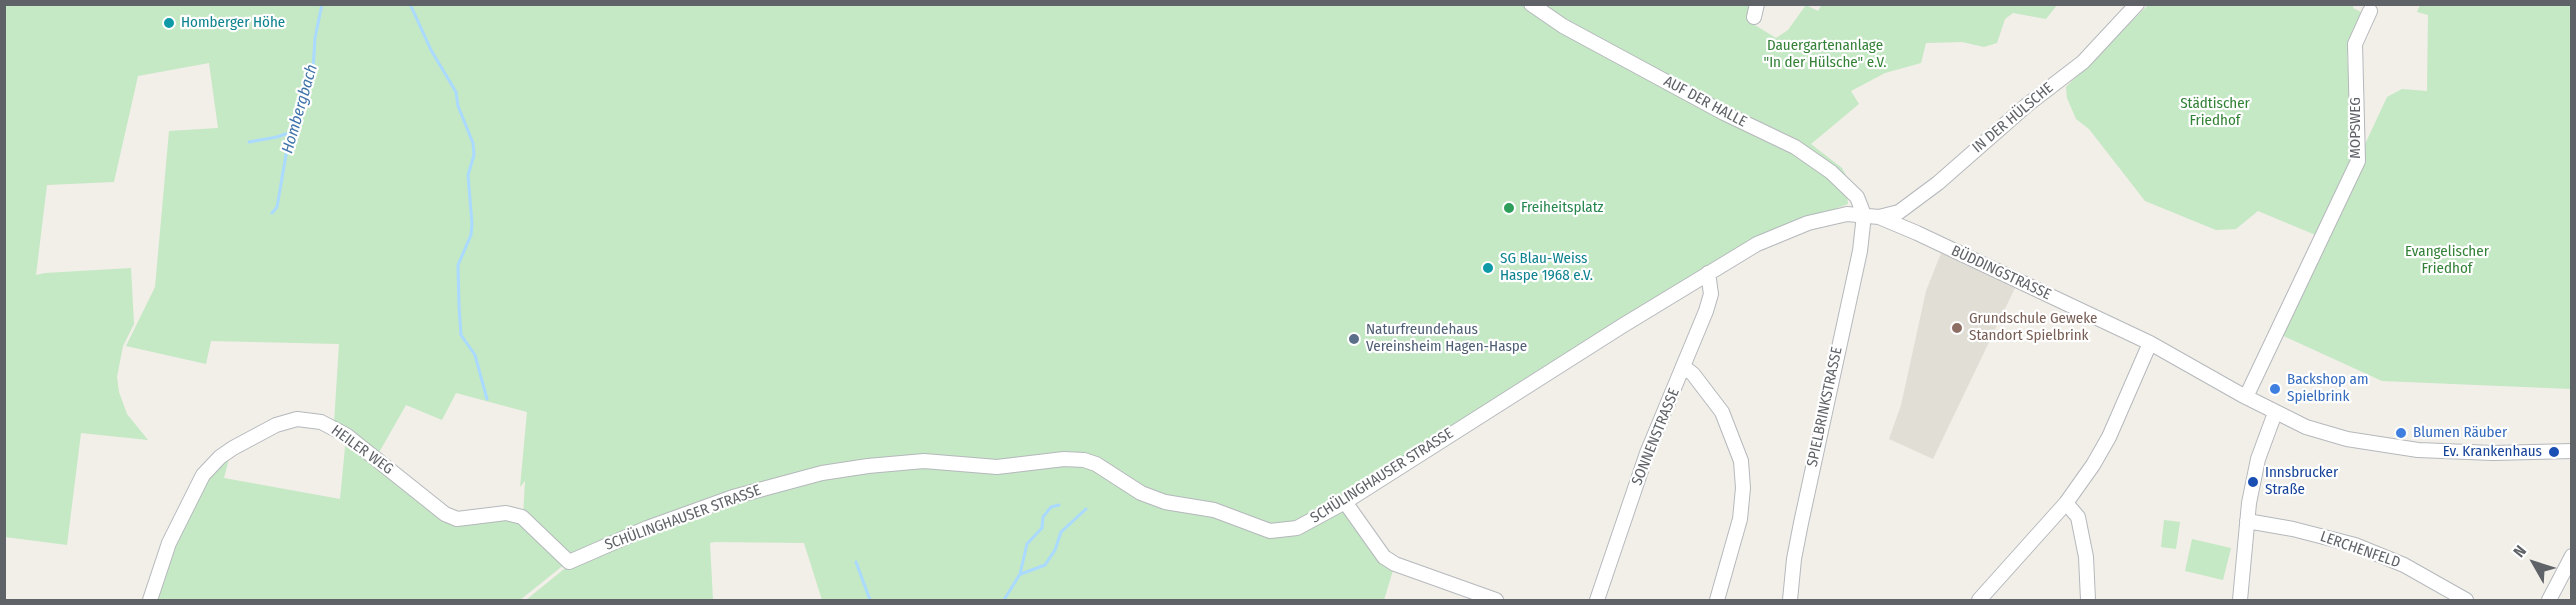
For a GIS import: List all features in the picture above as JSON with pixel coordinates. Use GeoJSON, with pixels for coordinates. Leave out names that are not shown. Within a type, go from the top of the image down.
{"type":"FeatureCollection","features":[{"type":"Feature","properties":{"kind":"street","name":"AUF DER HALLE"},"geometry":{"type":"LineString","coordinates":[[1531,4],[1563,26],[1815,160],[1857,197],[1864,215]]}},
{"type":"Feature","properties":{"kind":"street","name":"IN DER HÜLSCHE"},"geometry":{"type":"LineString","coordinates":[[1879,217],[1899,212],[1938,183],[2027,105],[2083,62],[2137,4]]}},
{"type":"Feature","properties":{"kind":"street","name":"MOPSWEG"},"geometry":{"type":"LineString","coordinates":[[2246,397],[2358,161],[2355,44],[2370,11]]}},
{"type":"Feature","properties":{"kind":"street","name":"BÜDDINGSTRASSE"},"geometry":{"type":"LineString","coordinates":[[1847,214],[1879,217],[2150,343],[2246,397],[2306,427],[2347,439],[2418,450],[2493,453],[2571,451]]}},
{"type":"Feature","properties":{"kind":"street","name":"SCHÜLINGHAUSER STRASSE"},"geometry":{"type":"LineString","coordinates":[[569,562],[647,528],[733,497],[822,474],[896,463],[946,461],[997,467],[1064,459],[1084,460],[1096,464],[1141,493],[1165,502],[1214,510],[1270,531],[1298,528],[1345,502],[1757,244],[1808,223],[1847,214]]}},
{"type":"Feature","properties":{"kind":"street","name":"SPIELBRINKSTRASSE"},"geometry":{"type":"LineString","coordinates":[[1791,600],[1799,532],[1860,251],[1864,215]]}},
{"type":"Feature","properties":{"kind":"street","name":"SONNENSTRASSE"},"geometry":{"type":"LineString","coordinates":[[1598,600],[1647,453],[1684,367],[1711,294],[1708,273]]}},
{"type":"Feature","properties":{"kind":"street"},"geometry":{"type":"LineString","coordinates":[[1979,600],[2066,503],[2093,465],[2109,437],[2150,343]]}},
{"type":"Feature","properties":{"kind":"street"},"geometry":{"type":"LineString","coordinates":[[1684,367],[1693,374],[1722,412],[1741,461],[1743,488],[1740,519],[1717,600]]}},
{"type":"Feature","properties":{"kind":"street"},"geometry":{"type":"LineString","coordinates":[[2240,600],[2247,521],[2258,459],[2275,412]]}},
{"type":"Feature","properties":{"kind":"street","name":"HEILER WEG"},"geometry":{"type":"LineString","coordinates":[[150,600],[169,543],[203,475],[220,457],[233,448],[276,425],[297,418],[321,422],[346,435],[445,513],[457,519],[506,513],[522,517],[569,562]]}},
{"type":"Feature","properties":{"kind":"street"},"geometry":{"type":"LineString","coordinates":[[1345,502],[1384,557],[1416,572],[1490,599]]}},
{"type":"Feature","properties":{"kind":"street"},"geometry":{"type":"LineString","coordinates":[[2066,503],[2078,517],[2086,557],[2088,600]]}},
{"type":"Feature","properties":{"kind":"street","name":"LERCHENFELD"},"geometry":{"type":"LineString","coordinates":[[2247,521],[2293,529],[2355,545],[2404,565],[2466,600]]}},
{"type":"Feature","properties":{"kind":"street"},"geometry":{"type":"LineString","coordinates":[[2549,600],[2571,556]]}},
{"type":"Feature","properties":{"kind":"shaded area","name":"Grundschule Geweke Standort Spielbrink"},"geometry":{"type":"Polygon","coordinates":[[[1941,253],[2015,288],[1933,459],[1889,439],[1901,405],[1926,291],[1941,253]]]}},
{"type":"Feature","properties":{"kind":"green space","name":"Dauergartenanlage \"In der Hülsche\" e.V."},"geometry":{"type":"Polygon","coordinates":[[[1754,4],[1750,22],[1776,38],[1788,30],[1806,5],[1818,11],[1822,4],[2057,5],[2046,19],[2013,13],[2005,19],[1997,43],[1984,47],[1962,42],[1926,43],[1921,63],[1885,73],[1851,91],[1859,104],[1811,144],[1842,168],[1853,188],[1847,194],[1848,204],[1743,244],[1345,502],[1395,564],[1384,600],[822,600],[804,543],[715,542],[710,543],[713,600],[526,600],[569,565],[523,517],[525,481],[520,487],[527,412],[456,393],[442,420],[406,405],[377,456],[334,423],[339,344],[211,341],[206,364],[126,346],[155,287],[169,131],[218,128],[209,63],[138,76],[114,182],[47,185],[36,275],[131,268],[134,324],[123,346],[117,377],[119,392],[127,414],[148,440],[81,433],[67,545],[5,537],[5,5],[1754,4]]]}},
{"type":"Feature","properties":{"kind":"green space","name":"Städtischer Friedhof"},"geometry":{"type":"Polygon","coordinates":[[[2354,4],[2353,8],[2361,12],[2347,56],[2355,160],[2318,236],[2258,211],[2236,229],[2216,230],[2145,201],[2089,129],[2076,119],[2067,98],[2066,87],[2148,5],[2354,4]]]}},
{"type":"Feature","properties":{"kind":"green space","name":"Evangelischer Friedhof"},"geometry":{"type":"Polygon","coordinates":[[[2420,5],[2571,5],[2571,389],[2382,381],[2277,333],[2387,97],[2402,89],[2427,91],[2428,15],[2417,12],[2420,5]]]}},
{"type":"Feature","properties":{"kind":"green space"},"geometry":{"type":"Polygon","coordinates":[[[346,437],[444,515],[513,516],[565,564],[520,600],[153,600],[195,494],[231,451],[224,478],[340,499],[346,437]]]}},
{"type":"Feature","properties":{"kind":"green space"},"geometry":{"type":"Polygon","coordinates":[[[2164,520],[2180,522],[2176,549],[2161,547],[2164,520]]]}},
{"type":"Feature","properties":{"kind":"green space"},"geometry":{"type":"Polygon","coordinates":[[[2192,539],[2231,548],[2223,580],[2185,571],[2192,539]]]}},
{"type":"Feature","properties":{"kind":"waterway","name":"Hombergbach"},"geometry":{"type":"LineString","coordinates":[[272,213],[277,207],[288,143],[304,104],[313,70],[315,38],[322,4]]}},
{"type":"Feature","properties":{"kind":"waterway"},"geometry":{"type":"LineString","coordinates":[[410,4],[431,50],[456,92],[458,106],[473,143],[474,155],[468,175],[472,224],[471,235],[458,265],[459,306],[461,335],[475,355],[487,399]]}},
{"type":"Feature","properties":{"kind":"waterway"},"geometry":{"type":"LineString","coordinates":[[249,142],[291,132]]}},
{"type":"Feature","properties":{"kind":"waterway"},"geometry":{"type":"LineString","coordinates":[[1004,600],[1020,574],[1027,544],[1042,528],[1043,517],[1051,507],[1059,505]]}},
{"type":"Feature","properties":{"kind":"waterway"},"geometry":{"type":"LineString","coordinates":[[1021,574],[1045,565],[1055,550],[1061,532],[1086,509]]}},
{"type":"Feature","properties":{"kind":"waterway"},"geometry":{"type":"LineString","coordinates":[[856,562],[870,600]]}},
{"type":"Feature","properties":{"kind":"place","name":"Homberger Höhe"},"geometry":{"type":"Point","coordinates":[169,23]}},
{"type":"Feature","properties":{"kind":"place","name":"Freiheitsplatz"},"geometry":{"type":"Point","coordinates":[1509,208]}},
{"type":"Feature","properties":{"kind":"place","name":"SG Blau-Weiss Haspe 1968 e.V."},"geometry":{"type":"Point","coordinates":[1488,268]}},
{"type":"Feature","properties":{"kind":"place","name":"Grundschule Geweke Standort Spielbrink"},"geometry":{"type":"Point","coordinates":[1957,328]}},
{"type":"Feature","properties":{"kind":"place","name":"Naturfreundehaus Vereinsheim Hagen-Haspe"},"geometry":{"type":"Point","coordinates":[1354,339]}},
{"type":"Feature","properties":{"kind":"place","name":"Backshop am Spielbrink"},"geometry":{"type":"Point","coordinates":[2275,389]}},
{"type":"Feature","properties":{"kind":"place","name":"Blumen Räuber"},"geometry":{"type":"Point","coordinates":[2401,433]}},
{"type":"Feature","properties":{"kind":"place","name":"Ev. Krankenhaus"},"geometry":{"type":"Point","coordinates":[2554,452]}},
{"type":"Feature","properties":{"kind":"place","name":"Innsbrucker Straße"},"geometry":{"type":"Point","coordinates":[2253,482]}}]}
